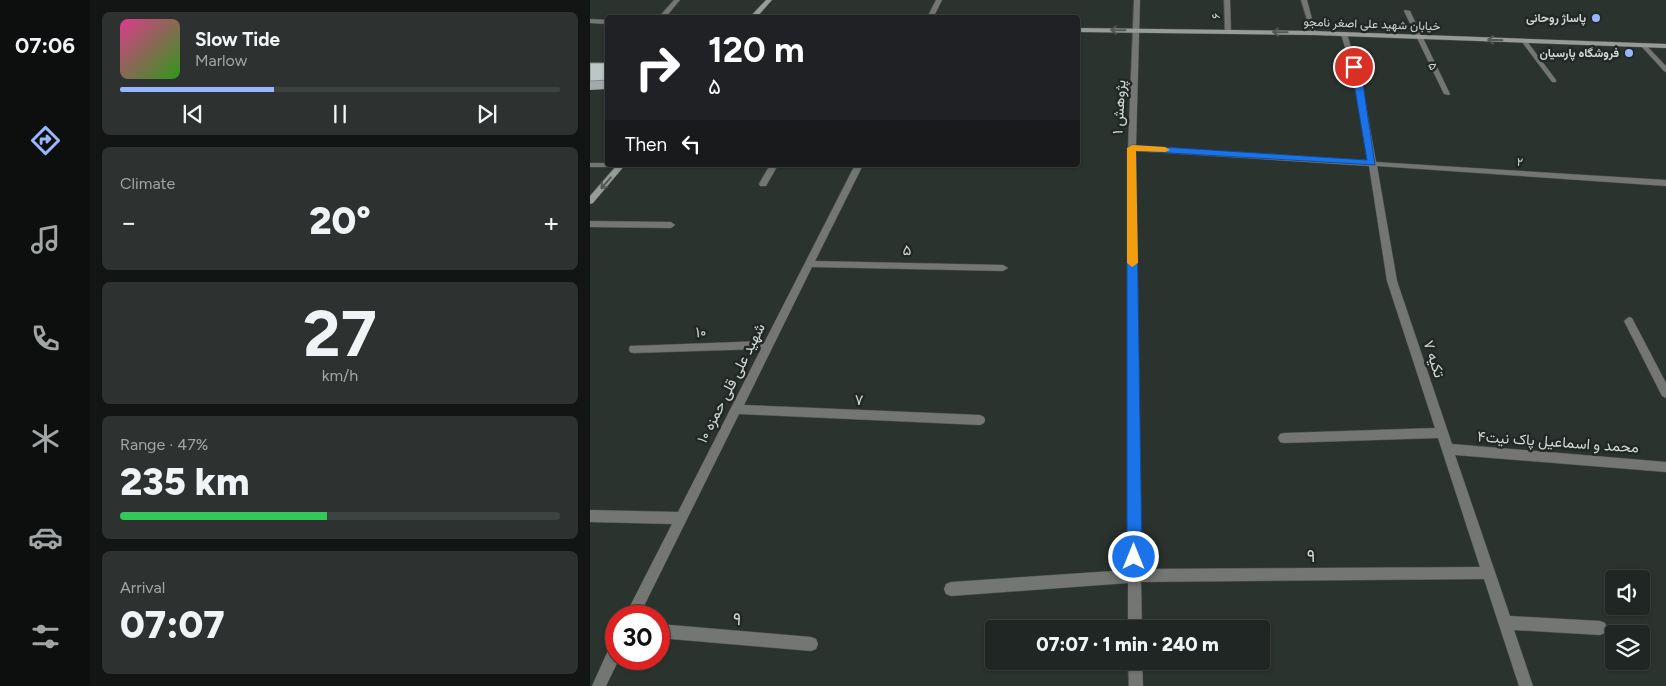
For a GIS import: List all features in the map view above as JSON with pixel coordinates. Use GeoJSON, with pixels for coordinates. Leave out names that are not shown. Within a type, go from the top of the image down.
{"type":"FeatureCollection","features":[{"type":"Feature","properties":{"kind":"street"},"geometry":{"type":"LineString","coordinates":[[664,15],[677,0]]}},
{"type":"Feature","properties":{"kind":"street"},"geometry":{"type":"LineString","coordinates":[[755,15],[769,0]]}},
{"type":"Feature","properties":{"kind":"street"},"geometry":{"type":"LineString","coordinates":[[932,15],[939,0]]}},
{"type":"Feature","properties":{"kind":"street","name":"پژوهش ۱"},"geometry":{"type":"LineString","coordinates":[[1135,620],[1132,148],[1137,30],[1136,0]]}},
{"type":"Feature","properties":{"kind":"street","name":"۶"},"geometry":{"type":"LineString","coordinates":[[1227,0],[1228,32]]}},
{"type":"Feature","properties":{"kind":"street"},"geometry":{"type":"LineString","coordinates":[[1304,0],[1314,33]]}},
{"type":"Feature","properties":{"kind":"street"},"geometry":{"type":"LineString","coordinates":[[1407,11],[1418,37]]}},
{"type":"Feature","properties":{"kind":"street"},"geometry":{"type":"LineString","coordinates":[[590,22],[605,22]]}},
{"type":"Feature","properties":{"kind":"street","name":"خیابان شهید علی اصغر نامجو"},"geometry":{"type":"LineString","coordinates":[[1080,30],[1314,33],[1666,46]]}},
{"type":"Feature","properties":{"kind":"street","name":"تکیه ۷"},"geometry":{"type":"LineString","coordinates":[[1344,34],[1359,84],[1392,281],[1526,686]]}},
{"type":"Feature","properties":{"kind":"street","name":"۵"},"geometry":{"type":"LineString","coordinates":[[1418,37],[1448,94]]}},
{"type":"Feature","properties":{"kind":"street"},"geometry":{"type":"LineString","coordinates":[[1524,41],[1554,81]]}},
{"type":"Feature","properties":{"kind":"street"},"geometry":{"type":"LineString","coordinates":[[1643,45],[1666,70]]}},
{"type":"Feature","properties":{"kind":"street"},"geometry":{"type":"LineString","coordinates":[[1132,148],[1372,163]]}},
{"type":"Feature","properties":{"kind":"street","name":"۲"},"geometry":{"type":"LineString","coordinates":[[1372,163],[1666,183]]}},
{"type":"Feature","properties":{"kind":"street"},"geometry":{"type":"LineString","coordinates":[[590,165],[605,165]]}},
{"type":"Feature","properties":{"kind":"street"},"geometry":{"type":"LineString","coordinates":[[590,201],[619,167]]}},
{"type":"Feature","properties":{"kind":"street"},"geometry":{"type":"LineString","coordinates":[[763,184],[773,167]]}},
{"type":"Feature","properties":{"kind":"street","name":"شهید علی قلی حمزه ۱۰"},"geometry":{"type":"LineString","coordinates":[[638,605],[811,264],[858,167]]}},
{"type":"Feature","properties":{"kind":"street"},"geometry":{"type":"LineString","coordinates":[[590,224],[671,225]]}},
{"type":"Feature","properties":{"kind":"street","name":"۵"},"geometry":{"type":"LineString","coordinates":[[811,264],[1003,268]]}},
{"type":"Feature","properties":{"kind":"street"},"geometry":{"type":"LineString","coordinates":[[1629,321],[1666,393]]}},
{"type":"Feature","properties":{"kind":"street","name":"۱۰"},"geometry":{"type":"LineString","coordinates":[[634,349],[769,345]]}},
{"type":"Feature","properties":{"kind":"street","name":"۷"},"geometry":{"type":"LineString","coordinates":[[736,409],[980,420]]}},
{"type":"Feature","properties":{"kind":"street"},"geometry":{"type":"LineString","coordinates":[[1284,438],[1442,433]]}},
{"type":"Feature","properties":{"kind":"street","name":"محمد و اسماعیل پاک نیت۴"},"geometry":{"type":"LineString","coordinates":[[1448,449],[1666,467]]}},
{"type":"Feature","properties":{"kind":"street"},"geometry":{"type":"LineString","coordinates":[[590,516],[682,518]]}},
{"type":"Feature","properties":{"kind":"street","name":"۹"},"geometry":{"type":"LineString","coordinates":[[951,589],[1135,576],[1489,574]]}},
{"type":"Feature","properties":{"kind":"street"},"geometry":{"type":"LineString","coordinates":[[1505,623],[1600,628]]}},
{"type":"Feature","properties":{"kind":"street","name":"۹"},"geometry":{"type":"LineString","coordinates":[[670,632],[811,644]]}},
{"type":"Feature","properties":{"kind":"street"},"geometry":{"type":"LineString","coordinates":[[599,686],[606,670]]}},
{"type":"Feature","properties":{"kind":"street"},"geometry":{"type":"LineString","coordinates":[[1135,670],[1136,686]]}},
{"type":"Feature","properties":{"kind":"building"},"geometry":{"type":"Polygon","coordinates":[[[590,63],[605,63],[605,80],[590,81],[590,63]]]}},
{"type":"Feature","properties":{"kind":"slow traffic"},"geometry":{"type":"LineString","coordinates":[[1132,263],[1132,148],[1165,150]]}},
{"type":"Feature","properties":{"kind":"place","name":"پاساژ روحانی"},"geometry":{"type":"Point","coordinates":[1596,18]}},
{"type":"Feature","properties":{"kind":"place","name":"فروشگاه پارسیان"},"geometry":{"type":"Point","coordinates":[1629,53]}},
{"type":"Feature","properties":{"kind":"route"},"geometry":{"type":"LineString","coordinates":[[1134,557],[1132,148],[1372,163],[1359,84],[1354,67]]}}]}
